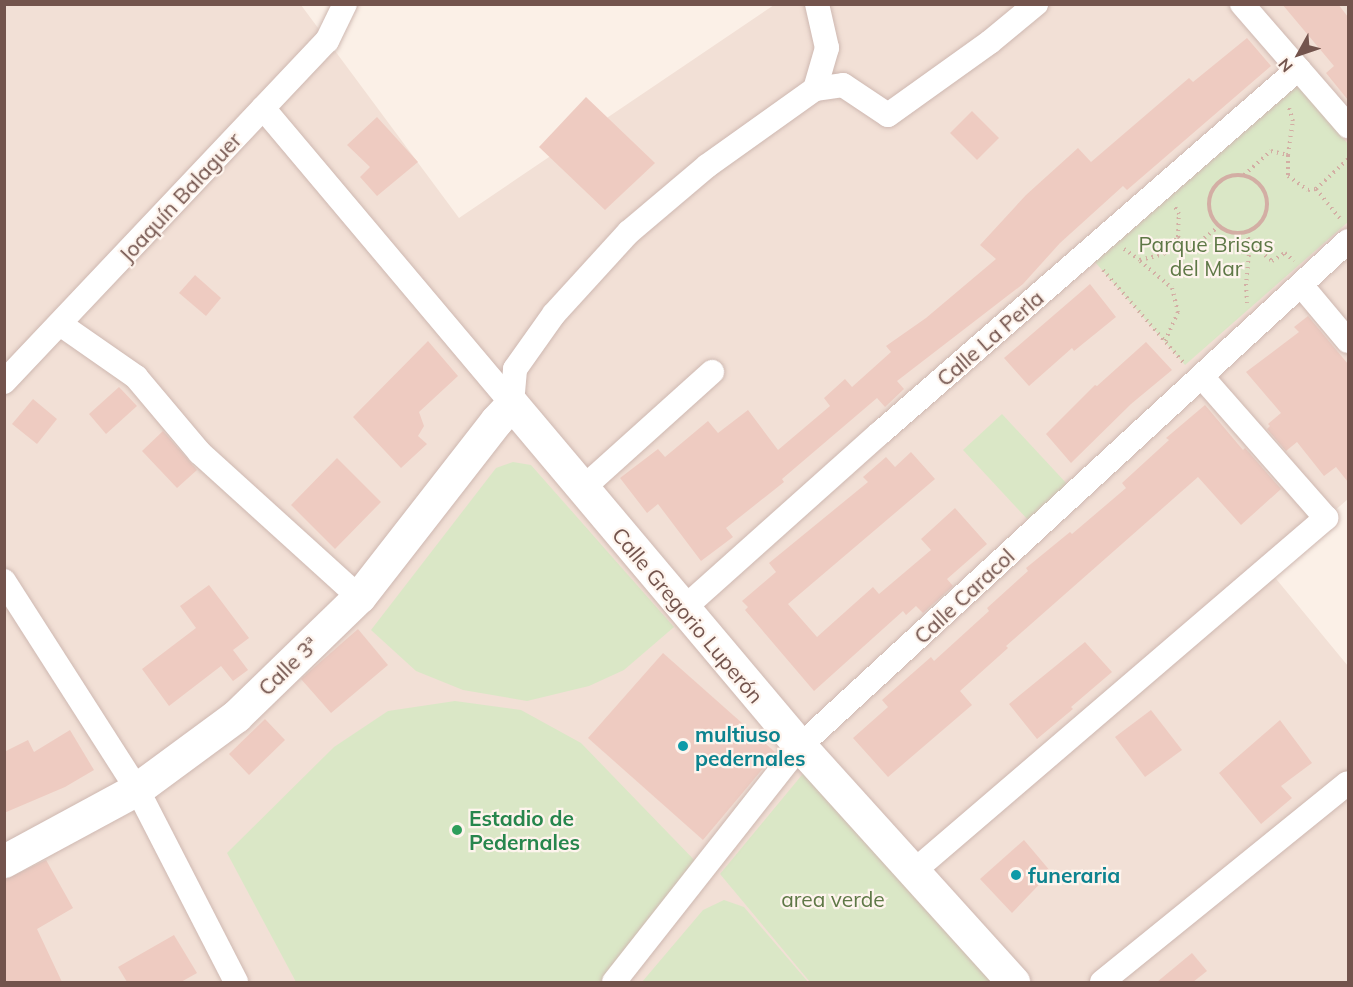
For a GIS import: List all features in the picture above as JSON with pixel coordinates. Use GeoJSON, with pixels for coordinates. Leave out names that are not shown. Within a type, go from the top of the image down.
{"type":"FeatureCollection","features":[{"type":"Feature","properties":{"kind":"street","name":"Joaquín Balaguer"},"geometry":{"type":"LineString","coordinates":[[4,382],[327,41],[345,4]]}},
{"type":"Feature","properties":{"kind":"street"},"geometry":{"type":"LineString","coordinates":[[815,89],[827,48],[817,4]]}},
{"type":"Feature","properties":{"kind":"street"},"geometry":{"type":"LineString","coordinates":[[512,404],[515,369],[554,314],[630,232],[707,166],[815,89],[843,85],[888,115],[990,42],[1036,4]]}},
{"type":"Feature","properties":{"kind":"street"},"geometry":{"type":"LineString","coordinates":[[1242,4],[1348,126]]}},
{"type":"Feature","properties":{"kind":"street","name":"Calle La Perla"},"geometry":{"type":"LineString","coordinates":[[683,609],[879,434],[1298,69]]}},
{"type":"Feature","properties":{"kind":"street"},"geometry":{"type":"LineString","coordinates":[[263,108],[512,404]]}},
{"type":"Feature","properties":{"kind":"street","name":"Calle Caracol"},"geometry":{"type":"LineString","coordinates":[[614,982],[800,746],[1193,371],[1300,275],[1348,242]]}},
{"type":"Feature","properties":{"kind":"street"},"geometry":{"type":"LineString","coordinates":[[1300,275],[1348,340]]}},
{"type":"Feature","properties":{"kind":"street"},"geometry":{"type":"LineString","coordinates":[[60,324],[136,377],[200,453],[359,597]]}},
{"type":"Feature","properties":{"kind":"street"},"geometry":{"type":"LineString","coordinates":[[915,871],[1326,518],[1193,371]]}},
{"type":"Feature","properties":{"kind":"street"},"geometry":{"type":"LineString","coordinates":[[582,489],[712,372]]}},
{"type":"Feature","properties":{"kind":"street","name":"Calle Gregorio Luperón"},"geometry":{"type":"LineString","coordinates":[[512,404],[800,746],[1013,982]]}},
{"type":"Feature","properties":{"kind":"street","name":"Calle 3ª"},"geometry":{"type":"LineString","coordinates":[[4,861],[137,789],[236,716],[359,597],[496,421],[512,404]]}},
{"type":"Feature","properties":{"kind":"street"},"geometry":{"type":"LineString","coordinates":[[4,581],[137,789],[236,982]]}},
{"type":"Feature","properties":{"kind":"street"},"geometry":{"type":"LineString","coordinates":[[1102,982],[1348,783]]}},
{"type":"Feature","properties":{"kind":"path"},"geometry":{"type":"LineString","coordinates":[[1288,104],[1293,121],[1288,154],[1288,176],[1308,190],[1316,189],[1348,159]]}},
{"type":"Feature","properties":{"kind":"path"},"geometry":{"type":"LineString","coordinates":[[1244,175],[1271,151],[1288,154]]}},
{"type":"Feature","properties":{"kind":"path"},"geometry":{"type":"LineString","coordinates":[[1244,175],[1257,182],[1266,195],[1266,210],[1259,224],[1246,232],[1227,231],[1219,226],[1210,210],[1211,192],[1218,182],[1226,177],[1244,175]]}},
{"type":"Feature","properties":{"kind":"path"},"geometry":{"type":"LineString","coordinates":[[1316,189],[1345,225],[1348,222]]}},
{"type":"Feature","properties":{"kind":"path"},"geometry":{"type":"LineString","coordinates":[[1140,260],[1164,254],[1178,237],[1179,214],[1169,198]]}},
{"type":"Feature","properties":{"kind":"path"},"geometry":{"type":"LineString","coordinates":[[1178,237],[1190,249],[1219,226]]}},
{"type":"Feature","properties":{"kind":"path"},"geometry":{"type":"LineString","coordinates":[[1246,232],[1250,243],[1246,284],[1248,310],[1256,303]]}},
{"type":"Feature","properties":{"kind":"path"},"geometry":{"type":"LineString","coordinates":[[1250,243],[1272,261],[1285,253],[1300,275]]}},
{"type":"Feature","properties":{"kind":"path"},"geometry":{"type":"LineString","coordinates":[[1116,244],[1140,260],[1172,288],[1178,312],[1165,341]]}},
{"type":"Feature","properties":{"kind":"path"},"geometry":{"type":"LineString","coordinates":[[1095,262],[1193,371]]}},
{"type":"Feature","properties":{"kind":"shaded area"},"geometry":{"type":"Polygon","coordinates":[[[5,5],[301,5],[459,218],[774,5],[1348,5],[1348,499],[1268,569],[1348,666],[1348,982],[5,982],[5,5]]]}},
{"type":"Feature","properties":{"kind":"green space","name":"Parque Brisas del Mar"},"geometry":{"type":"Polygon","coordinates":[[[1298,85],[1348,144],[1348,222],[1185,365],[1095,262],[1298,85]]]}},
{"type":"Feature","properties":{"kind":"green space"},"geometry":{"type":"Polygon","coordinates":[[[1002,414],[1068,485],[1029,521],[963,450],[1002,414]]]}},
{"type":"Feature","properties":{"kind":"green space"},"geometry":{"type":"Polygon","coordinates":[[[513,462],[531,465],[674,627],[624,670],[589,686],[527,701],[463,690],[416,671],[371,630],[496,468],[513,462]]]}},
{"type":"Feature","properties":{"kind":"green space","name":"Estadio de Pedernales"},"geometry":{"type":"Polygon","coordinates":[[[455,701],[521,710],[581,743],[701,867],[607,982],[296,982],[227,853],[334,747],[388,711],[455,701]]]}},
{"type":"Feature","properties":{"kind":"green space","name":"area verde"},"geometry":{"type":"Polygon","coordinates":[[[811,764],[1000,982],[810,982],[720,874],[811,764]]]}},
{"type":"Feature","properties":{"kind":"green space"},"geometry":{"type":"Polygon","coordinates":[[[724,900],[744,907],[808,982],[642,982],[703,910],[724,900]]]}},
{"type":"Feature","properties":{"kind":"building"},"geometry":{"type":"Polygon","coordinates":[[[1282,4],[1338,4],[1348,17],[1348,100],[1326,73],[1334,66],[1282,4]]]}},
{"type":"Feature","properties":{"kind":"building"},"geometry":{"type":"Polygon","coordinates":[[[1247,38],[1271,66],[1127,190],[1123,186],[1060,243],[1023,284],[897,381],[904,389],[885,407],[877,398],[782,479],[784,482],[726,528],[733,537],[701,561],[658,504],[647,513],[620,478],[658,449],[665,457],[708,421],[718,433],[748,410],[778,450],[830,406],[824,398],[845,379],[852,387],[891,352],[886,346],[926,318],[996,259],[980,245],[1026,195],[1078,148],[1091,162],[1189,78],[1193,82],[1247,38]]]}},
{"type":"Feature","properties":{"kind":"building"},"geometry":{"type":"Polygon","coordinates":[[[586,97],[655,163],[605,210],[539,147],[586,97]]]}},
{"type":"Feature","properties":{"kind":"building"},"geometry":{"type":"Polygon","coordinates":[[[972,111],[999,138],[977,160],[950,133],[972,111]]]}},
{"type":"Feature","properties":{"kind":"building"},"geometry":{"type":"Polygon","coordinates":[[[377,117],[418,162],[377,196],[360,177],[370,167],[347,145],[377,117]]]}},
{"type":"Feature","properties":{"kind":"building"},"geometry":{"type":"Polygon","coordinates":[[[195,275],[221,298],[206,316],[179,293],[195,275]]]}},
{"type":"Feature","properties":{"kind":"building"},"geometry":{"type":"Polygon","coordinates":[[[1090,284],[1116,317],[1074,351],[1072,348],[1029,386],[1004,358],[1090,284]]]}},
{"type":"Feature","properties":{"kind":"building"},"geometry":{"type":"Polygon","coordinates":[[[1308,316],[1348,364],[1348,482],[1336,467],[1324,476],[1297,442],[1286,451],[1267,429],[1270,426],[1268,424],[1281,413],[1246,372],[1299,332],[1294,327],[1308,316]]]}},
{"type":"Feature","properties":{"kind":"building"},"geometry":{"type":"Polygon","coordinates":[[[428,341],[458,376],[419,412],[424,426],[418,436],[427,444],[401,468],[353,417],[428,341]]]}},
{"type":"Feature","properties":{"kind":"building"},"geometry":{"type":"Polygon","coordinates":[[[1146,342],[1172,370],[1131,404],[1071,463],[1046,434],[1095,385],[1097,386],[1146,342]]]}},
{"type":"Feature","properties":{"kind":"building"},"geometry":{"type":"Polygon","coordinates":[[[119,387],[137,406],[106,434],[89,414],[119,387]]]}},
{"type":"Feature","properties":{"kind":"building"},"geometry":{"type":"Polygon","coordinates":[[[33,399],[57,419],[37,444],[12,424],[33,399]]]}},
{"type":"Feature","properties":{"kind":"building"},"geometry":{"type":"Polygon","coordinates":[[[1205,405],[1243,450],[1245,448],[1281,489],[1241,525],[1198,477],[1006,646],[1008,648],[960,691],[972,705],[888,777],[853,738],[888,707],[882,700],[931,657],[934,661],[989,611],[987,608],[1028,571],[1026,568],[1070,532],[1072,534],[1126,488],[1122,483],[1169,440],[1166,438],[1205,405]]]}},
{"type":"Feature","properties":{"kind":"building"},"geometry":{"type":"Polygon","coordinates":[[[163,431],[197,470],[177,488],[142,451],[163,431]]]}},
{"type":"Feature","properties":{"kind":"building"},"geometry":{"type":"Polygon","coordinates":[[[911,452],[935,479],[788,604],[817,637],[873,587],[879,594],[931,550],[921,539],[955,508],[987,544],[947,579],[953,586],[923,613],[916,606],[906,615],[903,611],[814,691],[745,610],[748,607],[742,601],[776,572],[769,563],[868,482],[863,477],[886,457],[895,467],[911,452]]]}},
{"type":"Feature","properties":{"kind":"building"},"geometry":{"type":"Polygon","coordinates":[[[337,458],[381,502],[335,549],[291,505],[337,458]]]}},
{"type":"Feature","properties":{"kind":"building"},"geometry":{"type":"Polygon","coordinates":[[[209,585],[249,638],[233,650],[248,670],[233,681],[221,666],[169,706],[142,669],[196,628],[180,606],[209,585]]]}},
{"type":"Feature","properties":{"kind":"building"},"geometry":{"type":"Polygon","coordinates":[[[358,629],[388,665],[331,713],[301,679],[358,629]]]}},
{"type":"Feature","properties":{"kind":"building"},"geometry":{"type":"Polygon","coordinates":[[[1085,642],[1112,672],[1037,739],[1009,704],[1085,642]]]}},
{"type":"Feature","properties":{"kind":"building","name":"multiuso pedernales"},"geometry":{"type":"Polygon","coordinates":[[[663,653],[776,753],[703,840],[588,738],[663,653]]]}},
{"type":"Feature","properties":{"kind":"building"},"geometry":{"type":"Polygon","coordinates":[[[1151,710],[1182,750],[1145,777],[1115,737],[1151,710]]]}},
{"type":"Feature","properties":{"kind":"building"},"geometry":{"type":"Polygon","coordinates":[[[265,719],[285,740],[249,775],[229,754],[265,719]]]}},
{"type":"Feature","properties":{"kind":"building"},"geometry":{"type":"Polygon","coordinates":[[[1280,720],[1312,763],[1281,786],[1292,798],[1261,824],[1219,773],[1280,720]]]}},
{"type":"Feature","properties":{"kind":"building"},"geometry":{"type":"Polygon","coordinates":[[[70,730],[94,770],[65,787],[4,813],[4,752],[28,740],[34,752],[70,730]]]}},
{"type":"Feature","properties":{"kind":"building","name":"funeraria"},"geometry":{"type":"Polygon","coordinates":[[[1024,840],[1051,872],[1012,913],[980,879],[1024,840]]]}},
{"type":"Feature","properties":{"kind":"building"},"geometry":{"type":"Polygon","coordinates":[[[46,860],[73,908],[37,929],[62,982],[4,982],[4,880],[46,860]]]}},
{"type":"Feature","properties":{"kind":"building"},"geometry":{"type":"Polygon","coordinates":[[[174,935],[197,973],[181,982],[127,982],[118,967],[174,935]]]}},
{"type":"Feature","properties":{"kind":"building"},"geometry":{"type":"Polygon","coordinates":[[[1192,953],[1207,971],[1193,982],[1157,982],[1192,953]]]}},
{"type":"Feature","properties":{"kind":"place","name":"multiuso pedernales"},"geometry":{"type":"Point","coordinates":[683,746]}},
{"type":"Feature","properties":{"kind":"place","name":"Estadio de Pedernales"},"geometry":{"type":"Point","coordinates":[457,830]}},
{"type":"Feature","properties":{"kind":"place","name":"funeraria"},"geometry":{"type":"Point","coordinates":[1016,875]}}]}
